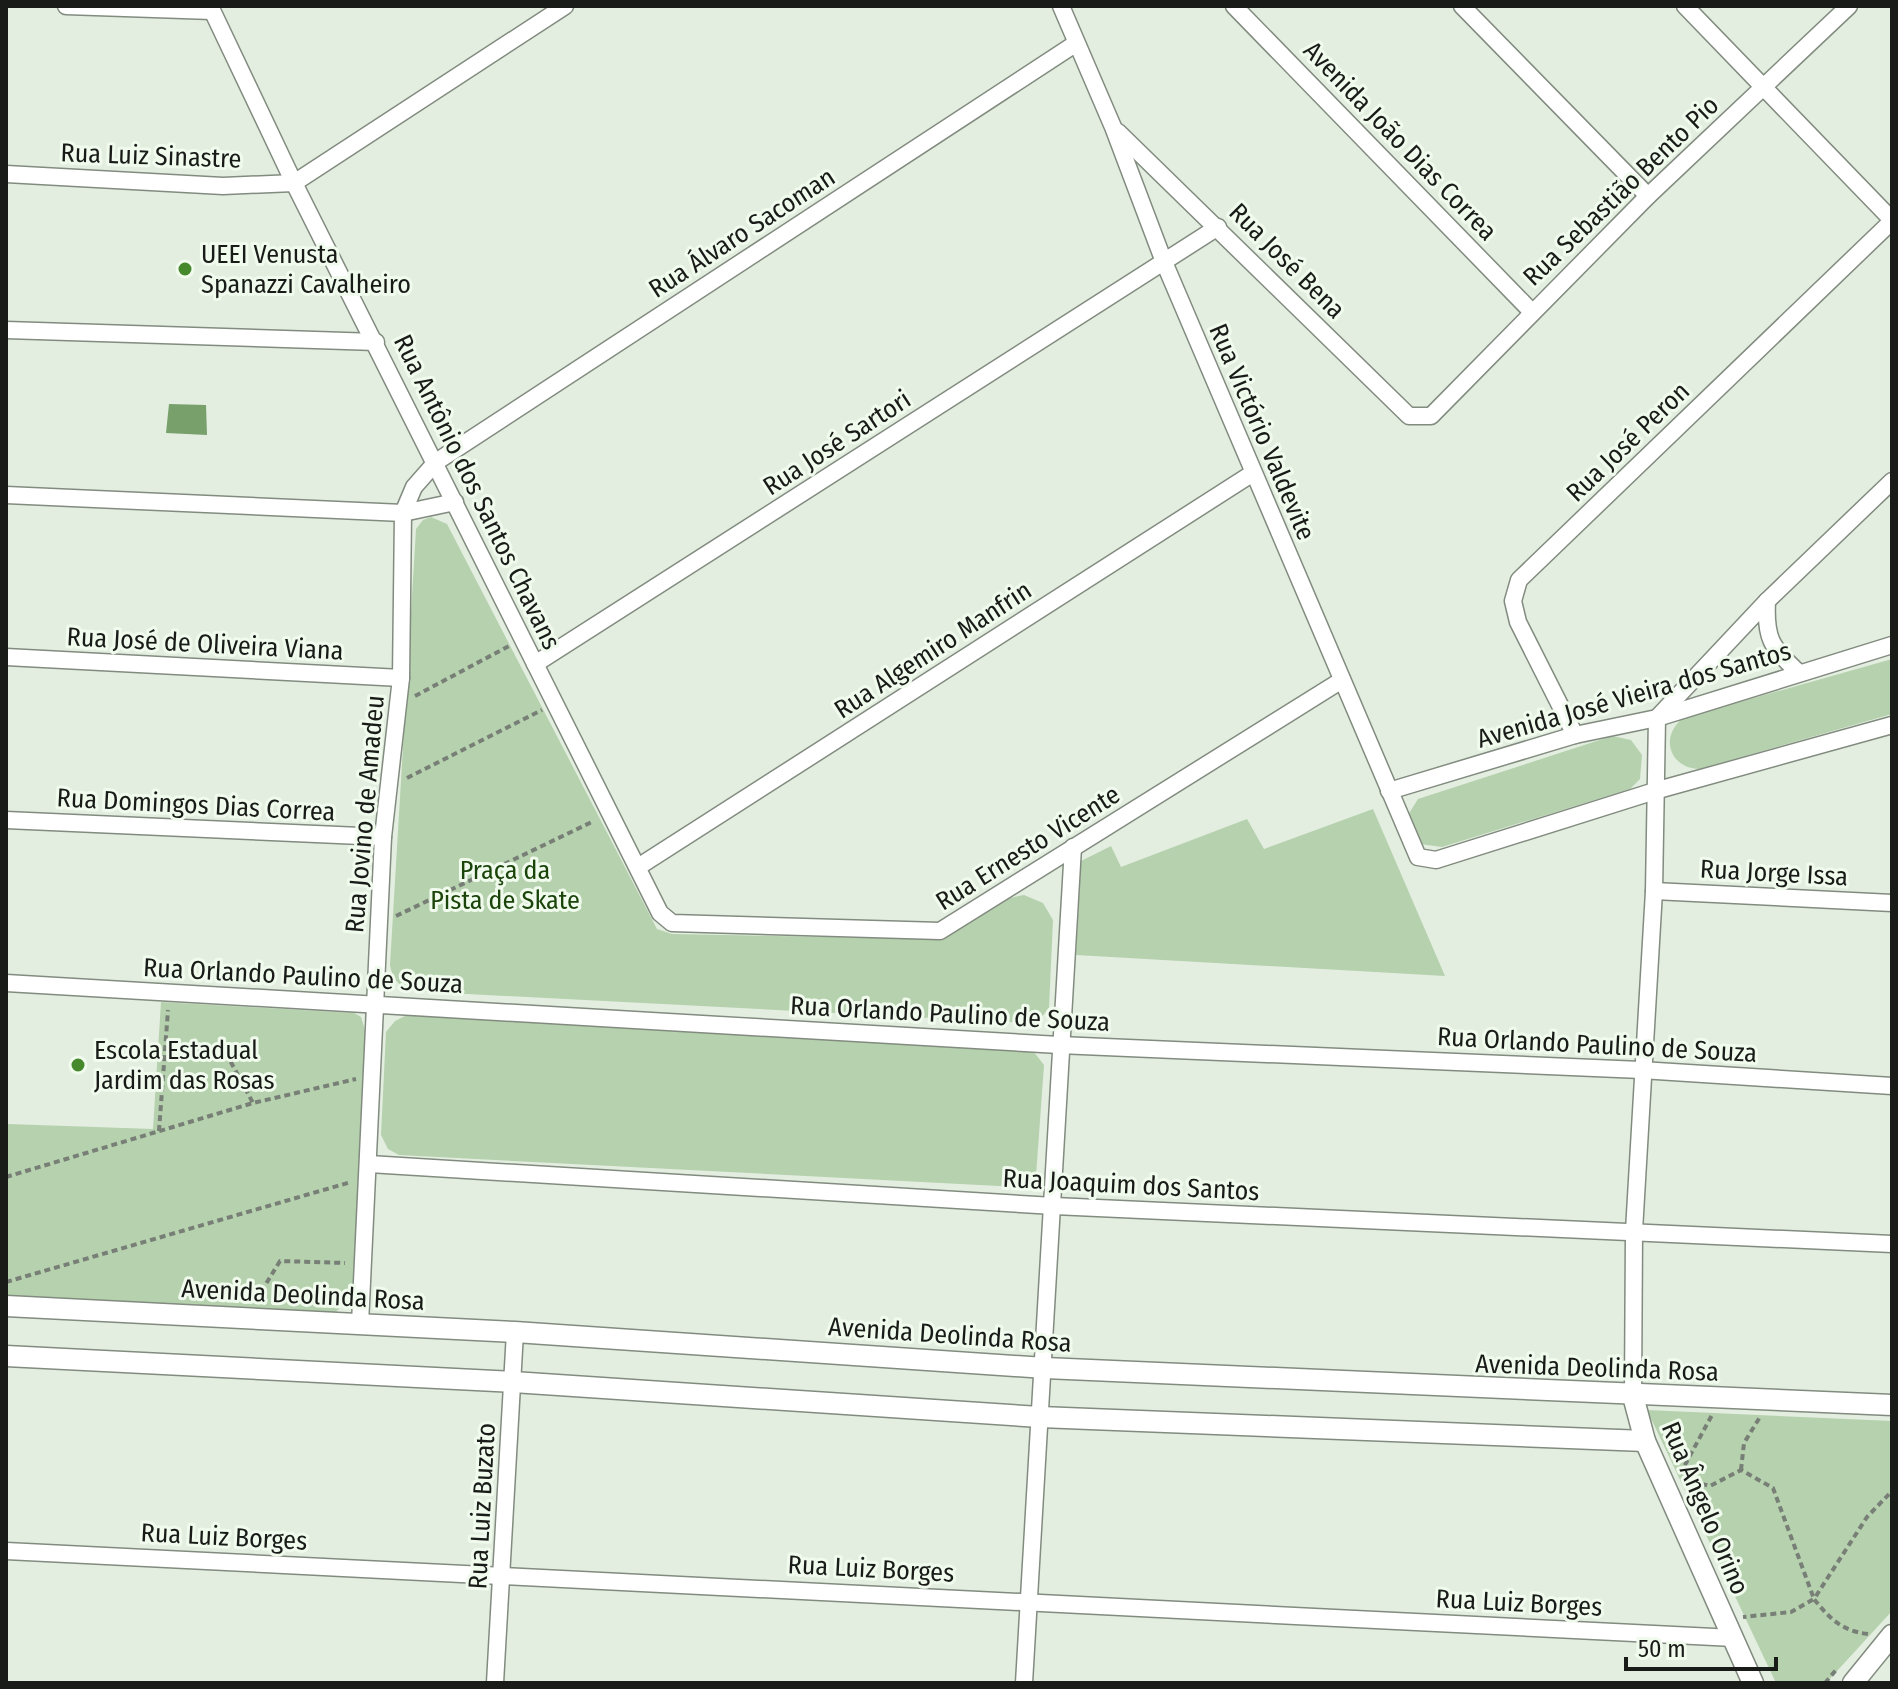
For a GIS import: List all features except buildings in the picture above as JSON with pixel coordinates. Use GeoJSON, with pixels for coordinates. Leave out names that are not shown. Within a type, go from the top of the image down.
{"type":"FeatureCollection","features":[{"type":"Feature","properties":{"kind":"street"},"geometry":{"type":"LineString","coordinates":[[66,6],[211,8]]}},
{"type":"Feature","properties":{"kind":"street"},"geometry":{"type":"LineString","coordinates":[[294,183],[565,6]]}},
{"type":"Feature","properties":{"kind":"street","name":"Rua Victório Valdevite"},"geometry":{"type":"LineString","coordinates":[[1061,6],[1113,127],[1164,262],[1415,853],[1436,860],[1658,790]]}},
{"type":"Feature","properties":{"kind":"street","name":"Avenida João Dias Correa"},"geometry":{"type":"LineString","coordinates":[[1234,6],[1531,311]]}},
{"type":"Feature","properties":{"kind":"street"},"geometry":{"type":"LineString","coordinates":[[1462,6],[1648,196]]}},
{"type":"Feature","properties":{"kind":"street"},"geometry":{"type":"LineString","coordinates":[[1685,6],[1892,221]]}},
{"type":"Feature","properties":{"kind":"street","name":"Rua Sebastião Bento Pio"},"geometry":{"type":"LineString","coordinates":[[1431,416],[1531,311],[1648,196],[1849,6]]}},
{"type":"Feature","properties":{"kind":"street","name":"Rua Antônio dos Santos Chavans"},"geometry":{"type":"LineString","coordinates":[[211,8],[294,183],[660,913]]}},
{"type":"Feature","properties":{"kind":"street","name":"Rua Álvaro Sacoman"},"geometry":{"type":"LineString","coordinates":[[436,462],[1075,44]]}},
{"type":"Feature","properties":{"kind":"street","name":"Rua José Bena"},"geometry":{"type":"LineString","coordinates":[[1113,127],[1409,416],[1431,416]]}},
{"type":"Feature","properties":{"kind":"street","name":"Rua Luiz Sinastre"},"geometry":{"type":"LineString","coordinates":[[6,174],[223,186],[294,183]]}},
{"type":"Feature","properties":{"kind":"street","name":"Rua José Peron"},"geometry":{"type":"LineString","coordinates":[[1575,735],[1518,622],[1513,601],[1519,580],[1892,221]]}},
{"type":"Feature","properties":{"kind":"street","name":"Rua José Sartori"},"geometry":{"type":"LineString","coordinates":[[535,664],[1218,227]]}},
{"type":"Feature","properties":{"kind":"street"},"geometry":{"type":"LineString","coordinates":[[6,330],[376,342]]}},
{"type":"Feature","properties":{"kind":"street","name":"Rua Jovino de Amadeu"},"geometry":{"type":"LineString","coordinates":[[360,1324],[383,837],[401,678],[403,513],[414,487],[436,462]]}},
{"type":"Feature","properties":{"kind":"street","name":"Rua Algemiro Manfrin"},"geometry":{"type":"LineString","coordinates":[[638,867],[1253,473]]}},
{"type":"Feature","properties":{"kind":"street"},"geometry":{"type":"LineString","coordinates":[[1633,1396],[1634,1231],[1641,1070],[1654,891],[1657,718],[1767,601],[1892,481]]}},
{"type":"Feature","properties":{"kind":"street"},"geometry":{"type":"LineString","coordinates":[[6,495],[403,513],[455,502]]}},
{"type":"Feature","properties":{"kind":"street"},"geometry":{"type":"LineString","coordinates":[[1767,601],[1765,627],[1774,649],[1798,672]]}},
{"type":"Feature","properties":{"kind":"street","name":"Avenida José Vieira dos Santos"},"geometry":{"type":"LineString","coordinates":[[1389,791],[1575,735],[1657,718],[1892,645]]}},
{"type":"Feature","properties":{"kind":"street","name":"Rua José de Oliveira Viana"},"geometry":{"type":"LineString","coordinates":[[6,657],[401,678]]}},
{"type":"Feature","properties":{"kind":"street","name":"Rua Ernesto Vicente"},"geometry":{"type":"LineString","coordinates":[[660,913],[681,926],[940,931],[1342,680]]}},
{"type":"Feature","properties":{"kind":"street"},"geometry":{"type":"LineString","coordinates":[[1658,790],[1892,725]]}},
{"type":"Feature","properties":{"kind":"street","name":"Rua Domingos Dias Correa"},"geometry":{"type":"LineString","coordinates":[[6,820],[383,837]]}},
{"type":"Feature","properties":{"kind":"street"},"geometry":{"type":"LineString","coordinates":[[1024,1683],[1045,1368],[1059,1045],[1073,847]]}},
{"type":"Feature","properties":{"kind":"street","name":"Rua Jorge Issa"},"geometry":{"type":"LineString","coordinates":[[1654,891],[1892,903]]}},
{"type":"Feature","properties":{"kind":"street","name":"Rua Orlando Paulino de Souza"},"geometry":{"type":"LineString","coordinates":[[6,983],[1059,1045],[1641,1070],[1892,1086]]}},
{"type":"Feature","properties":{"kind":"street","name":"Rua Joaquim dos Santos"},"geometry":{"type":"LineString","coordinates":[[369,1171],[1892,1244]]}},
{"type":"Feature","properties":{"kind":"street","name":"Avenida Deolinda Rosa"},"geometry":{"type":"LineString","coordinates":[[6,1306],[515,1332],[1045,1368],[1892,1405]]}},
{"type":"Feature","properties":{"kind":"street","name":"Rua Luiz Buzato"},"geometry":{"type":"LineString","coordinates":[[495,1683],[515,1332]]}},
{"type":"Feature","properties":{"kind":"street"},"geometry":{"type":"LineString","coordinates":[[6,1356],[513,1382],[1040,1417],[1645,1441]]}},
{"type":"Feature","properties":{"kind":"street","name":"Rua Ângelo Orino"},"geometry":{"type":"LineString","coordinates":[[1633,1396],[1645,1441],[1743,1634],[1753,1683]]}},
{"type":"Feature","properties":{"kind":"street","name":"Rua Luiz Borges"},"geometry":{"type":"LineString","coordinates":[[6,1551],[1743,1634]]}},
{"type":"Feature","properties":{"kind":"street"},"geometry":{"type":"LineString","coordinates":[[1853,1683],[1891,1636]]}},
{"type":"Feature","properties":{"kind":"path"},"geometry":{"type":"LineString","coordinates":[[399,704],[522,639]]}},
{"type":"Feature","properties":{"kind":"path"},"geometry":{"type":"LineString","coordinates":[[390,787],[555,703]]}},
{"type":"Feature","properties":{"kind":"path"},"geometry":{"type":"LineString","coordinates":[[378,924],[610,813]]}},
{"type":"Feature","properties":{"kind":"path"},"geometry":{"type":"LineString","coordinates":[[159,1131],[169,991]]}},
{"type":"Feature","properties":{"kind":"path"},"geometry":{"type":"LineString","coordinates":[[165,1049],[226,1053],[253,1103]]}},
{"type":"Feature","properties":{"kind":"path"},"geometry":{"type":"LineString","coordinates":[[6,1177],[253,1103],[373,1074]]}},
{"type":"Feature","properties":{"kind":"path"},"geometry":{"type":"LineString","coordinates":[[6,1282],[369,1171]]}},
{"type":"Feature","properties":{"kind":"path"},"geometry":{"type":"LineString","coordinates":[[245,1318],[280,1261],[363,1264]]}},
{"type":"Feature","properties":{"kind":"path"},"geometry":{"type":"LineString","coordinates":[[1679,1478],[1714,1413],[1700,1412]]}},
{"type":"Feature","properties":{"kind":"path"},"geometry":{"type":"LineString","coordinates":[[1741,1470],[1744,1443],[1761,1415]]}},
{"type":"Feature","properties":{"kind":"path"},"geometry":{"type":"LineString","coordinates":[[1672,1464],[1685,1491]]}},
{"type":"Feature","properties":{"kind":"path"},"geometry":{"type":"LineString","coordinates":[[1679,1478],[1710,1486],[1741,1470]]}},
{"type":"Feature","properties":{"kind":"path"},"geometry":{"type":"LineString","coordinates":[[1741,1470],[1773,1488],[1786,1515],[1814,1599],[1831,1621],[1853,1632],[1891,1636]]}},
{"type":"Feature","properties":{"kind":"path"},"geometry":{"type":"LineString","coordinates":[[1732,1610],[1746,1617],[1791,1612],[1814,1599],[1867,1517],[1892,1491]]}},
{"type":"Feature","properties":{"kind":"path"},"geometry":{"type":"LineString","coordinates":[[1732,1610],[1746,1617]]}},
{"type":"Feature","properties":{"kind":"path"},"geometry":{"type":"LineString","coordinates":[[1743,1634],[1746,1617]]}},
{"type":"Feature","properties":{"kind":"green space","name":"Praça da Pista de Skate"},"geometry":{"type":"Polygon","coordinates":[[[431,517],[447,524],[657,929],[672,934],[943,939],[1009,898],[1024,895],[1043,903],[1053,920],[1049,1008],[1041,1018],[1028,1023],[410,991],[402,986],[394,977],[390,965],[416,529],[423,520],[431,517]]]}},
{"type":"Feature","properties":{"kind":"green space"},"geometry":{"type":"Polygon","coordinates":[[[1892,659],[1892,714],[1699,769],[1681,763],[1671,750],[1671,734],[1683,718],[1892,659]]]}},
{"type":"Feature","properties":{"kind":"green space"},"geometry":{"type":"Polygon","coordinates":[[[1612,736],[1631,740],[1642,755],[1640,779],[1630,789],[1442,847],[1420,844],[1408,815],[1418,799],[1612,736]]]}},
{"type":"Feature","properties":{"kind":"green space"},"geometry":{"type":"Polygon","coordinates":[[[1373,809],[1445,976],[1076,955],[1081,861],[1111,846],[1121,867],[1247,819],[1264,849],[1373,809]]]}},
{"type":"Feature","properties":{"kind":"green space"},"geometry":{"type":"Polygon","coordinates":[[[161,1002],[354,1013],[361,1017],[365,1030],[353,1295],[334,1314],[6,1297],[8,1124],[153,1129],[161,1002]]]}},
{"type":"Feature","properties":{"kind":"green space"},"geometry":{"type":"Polygon","coordinates":[[[407,1015],[1030,1047],[1044,1065],[1036,1176],[1030,1183],[1019,1187],[399,1155],[388,1149],[381,1135],[386,1032],[395,1021],[407,1015]]]}},
{"type":"Feature","properties":{"kind":"green space"},"geometry":{"type":"Polygon","coordinates":[[[1647,1410],[1892,1421],[1892,1611],[1826,1683],[1776,1683],[1647,1410]]]}},
{"type":"Feature","properties":{"kind":"shaded area"},"geometry":{"type":"Polygon","coordinates":[[[169,404],[206,405],[207,435],[166,433],[169,404]]]}},
{"type":"Feature","properties":{"kind":"place","name":"UEEI Venusta Spanazzi Cavalheiro"},"geometry":{"type":"Point","coordinates":[185,269]}},
{"type":"Feature","properties":{"kind":"place","name":"Escola Estadual Jardim das Rosas"},"geometry":{"type":"Point","coordinates":[78,1065]}}]}
